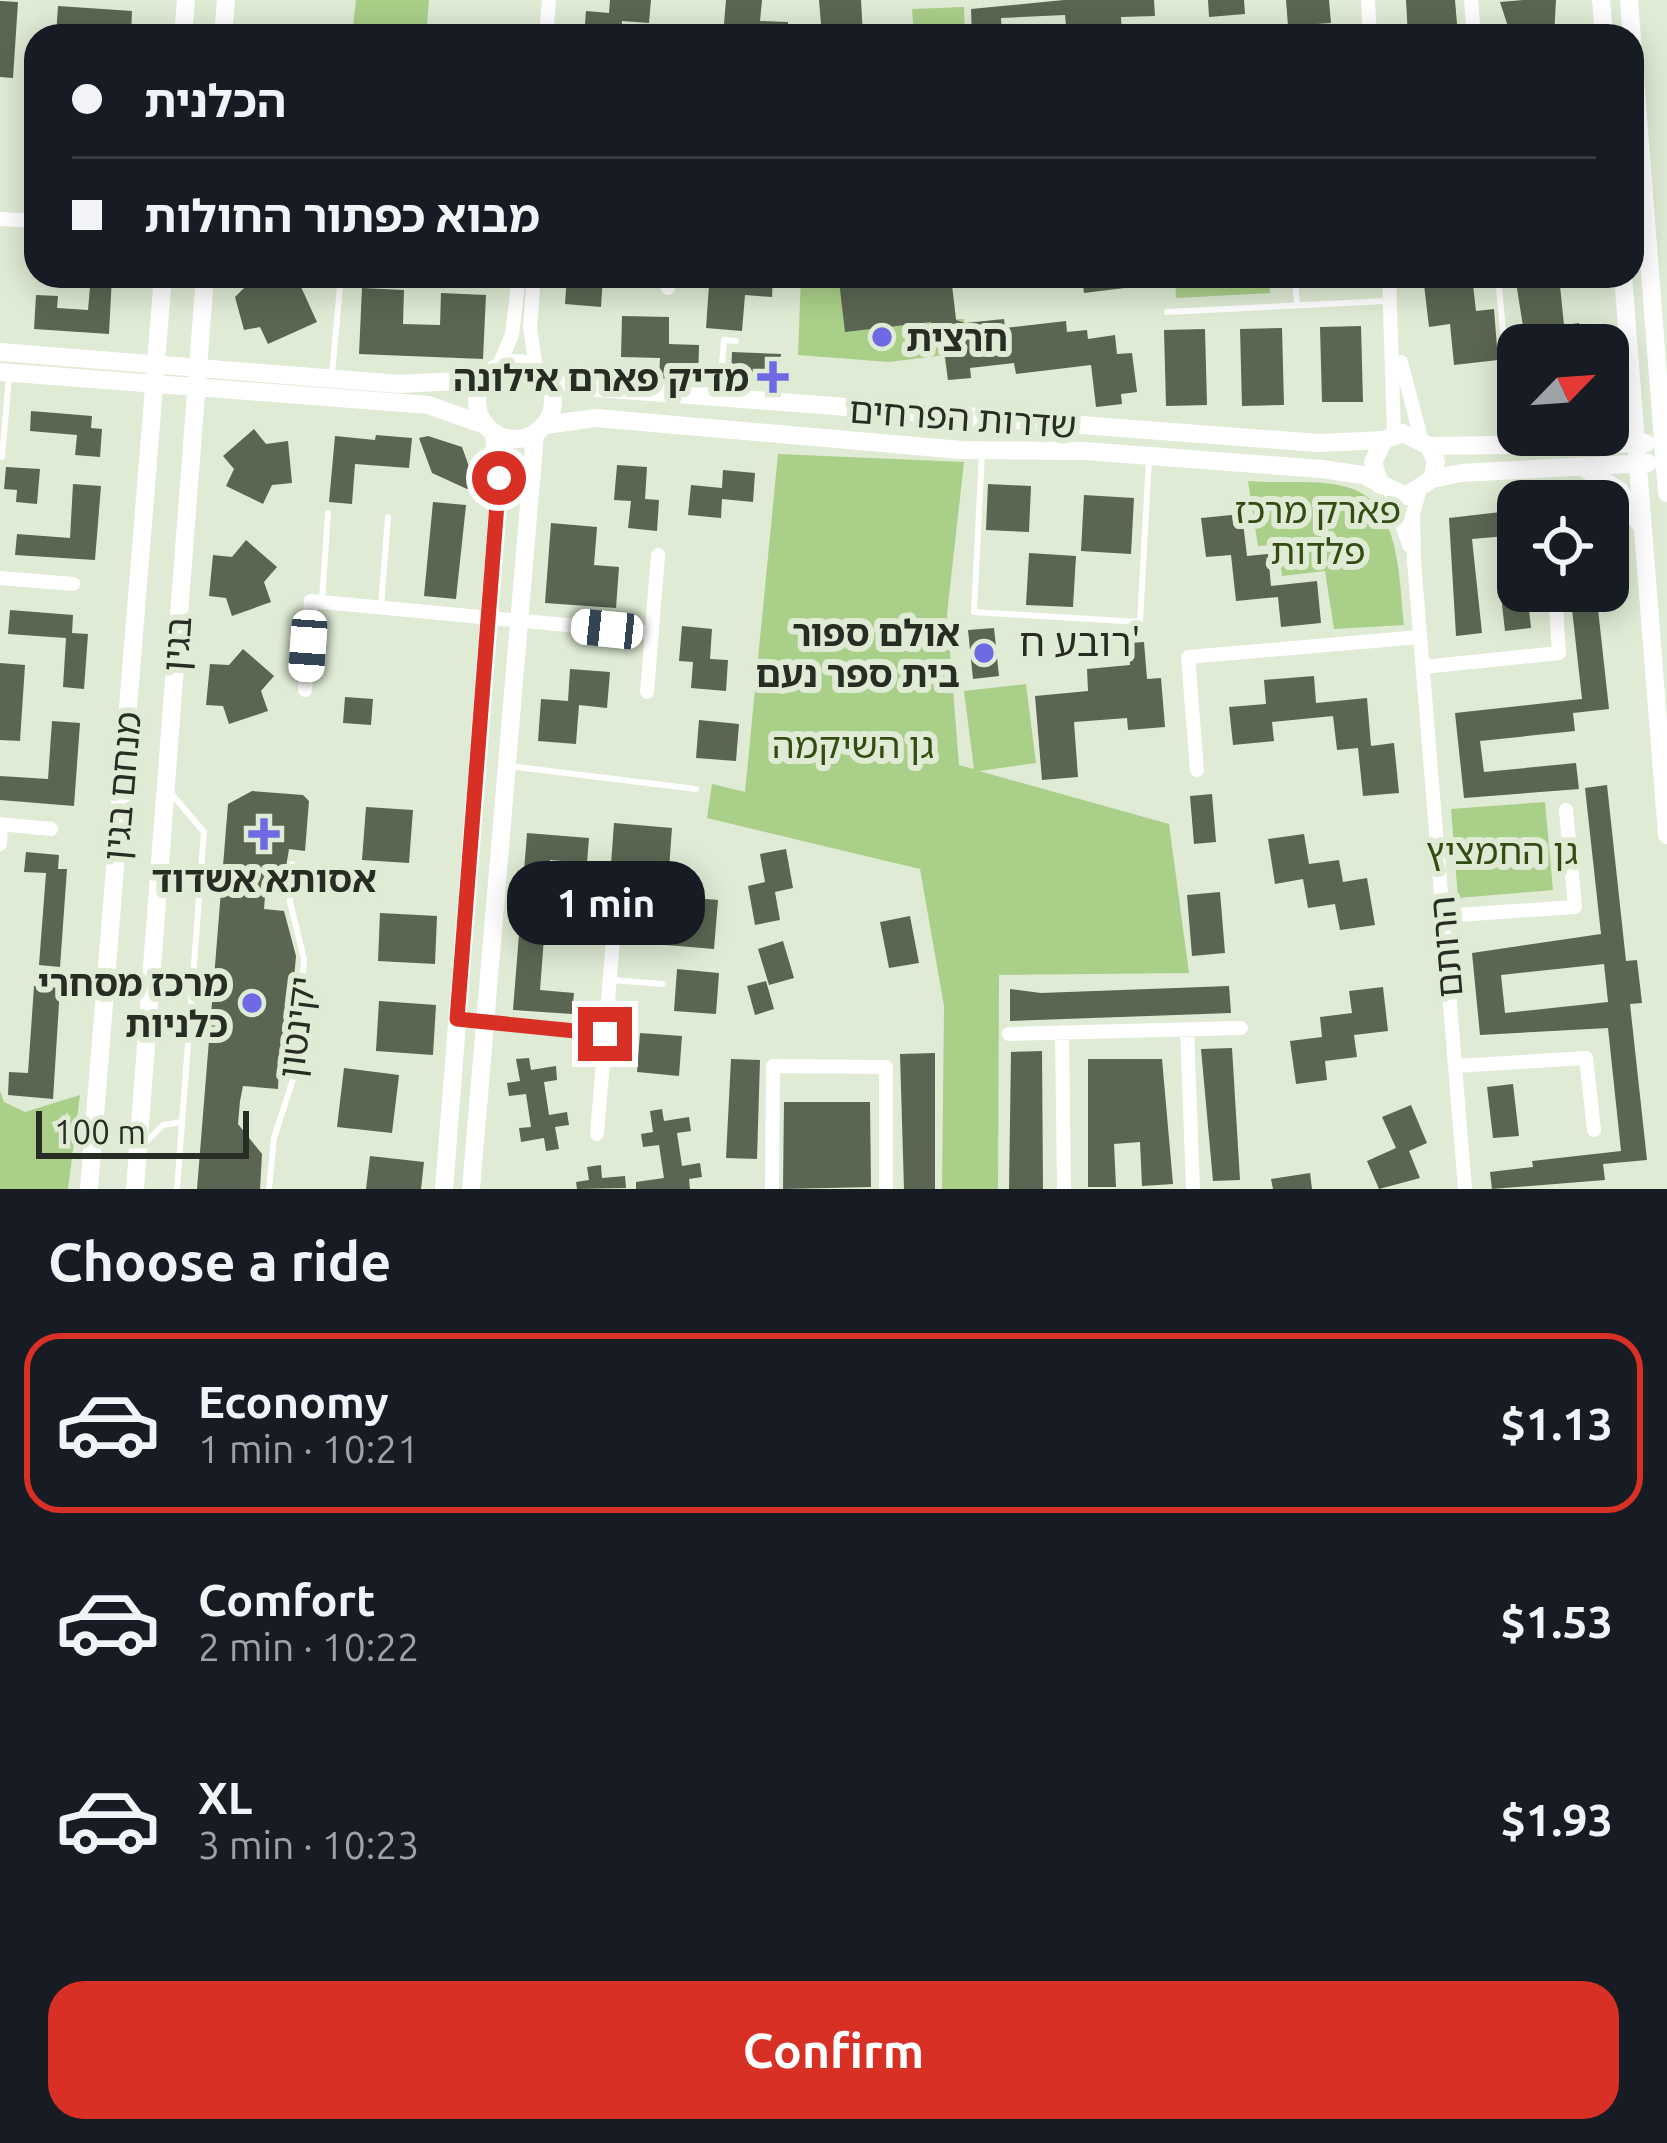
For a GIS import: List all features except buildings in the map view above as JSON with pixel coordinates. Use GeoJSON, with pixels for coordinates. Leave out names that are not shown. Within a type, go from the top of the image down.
{"type":"FeatureCollection","features":[{"type":"Feature","properties":{"kind":"street"},"geometry":{"type":"LineString","coordinates":[[1644,174],[1667,493]]}},
{"type":"Feature","properties":{"kind":"street","name":"מנחם בגין"},"geometry":{"type":"LineString","coordinates":[[89,1189],[162,288]]}},
{"type":"Feature","properties":{"kind":"street"},"geometry":{"type":"LineString","coordinates":[[198,365],[204,288]]}},
{"type":"Feature","properties":{"kind":"street"},"geometry":{"type":"LineString","coordinates":[[444,1189],[499,478],[478,392],[512,335],[517,288]]}},
{"type":"Feature","properties":{"kind":"street"},"geometry":{"type":"LineString","coordinates":[[471,1189],[517,620],[540,429],[552,406],[530,326],[534,288]]}},
{"type":"Feature","properties":{"kind":"street"},"geometry":{"type":"LineString","coordinates":[[1389,288],[1389,437],[1373,462],[1386,489],[1580,467],[1637,454]]}},
{"type":"Feature","properties":{"kind":"street"},"geometry":{"type":"LineString","coordinates":[[1624,288],[1667,835]]}},
{"type":"Feature","properties":{"kind":"street"},"geometry":{"type":"LineString","coordinates":[[1390,301],[1411,411],[1436,462],[1426,486]]}},
{"type":"Feature","properties":{"kind":"street"},"geometry":{"type":"LineString","coordinates":[[0,352],[154,373],[196,386],[428,405],[514,439],[540,429]]}},
{"type":"Feature","properties":{"kind":"street"},"geometry":{"type":"LineString","coordinates":[[4,372],[154,373],[198,365],[332,380],[434,384],[518,363],[540,374]]}},
{"type":"Feature","properties":{"kind":"street","name":"בגין"},"geometry":{"type":"LineString","coordinates":[[135,1189],[198,365]]}},
{"type":"Feature","properties":{"kind":"street","name":"שדרות הפרחים"},"geometry":{"type":"LineString","coordinates":[[540,374],[584,387],[719,399],[1318,443],[1389,437]]}},
{"type":"Feature","properties":{"kind":"street"},"geometry":{"type":"LineString","coordinates":[[1629,384],[1631,380]]}},
{"type":"Feature","properties":{"kind":"street","name":"שדרות הפרחים"},"geometry":{"type":"LineString","coordinates":[[540,429],[596,418],[982,450],[1149,456],[1321,469],[1363,475],[1386,489]]}},
{"type":"Feature","properties":{"kind":"street"},"geometry":{"type":"LineString","coordinates":[[1389,437],[1497,444]]}},
{"type":"Feature","properties":{"kind":"street"},"geometry":{"type":"LineString","coordinates":[[1629,453],[1665,453]]}},
{"type":"Feature","properties":{"kind":"street"},"geometry":{"type":"LineString","coordinates":[[1580,467],[1620,491],[1643,531]]}},
{"type":"Feature","properties":{"kind":"street","name":"הרותם"},"geometry":{"type":"LineString","coordinates":[[1426,486],[1413,514],[1414,561],[1465,1189]]}},
{"type":"Feature","properties":{"kind":"street","name":"הרותם"},"geometry":{"type":"LineString","coordinates":[[1386,489],[1414,561]]}},
{"type":"Feature","properties":{"kind":"street"},"geometry":{"type":"LineString","coordinates":[[647,692],[658,555]]}},
{"type":"Feature","properties":{"kind":"street"},"geometry":{"type":"LineString","coordinates":[[0,578],[74,584]]}},
{"type":"Feature","properties":{"kind":"street"},"geometry":{"type":"LineString","coordinates":[[305,690],[311,601],[652,634]]}},
{"type":"Feature","properties":{"kind":"street"},"geometry":{"type":"LineString","coordinates":[[1423,668],[1559,653],[1556,612]]}},
{"type":"Feature","properties":{"kind":"street"},"geometry":{"type":"LineString","coordinates":[[1197,770],[1188,657],[1420,637]]}},
{"type":"Feature","properties":{"kind":"street"},"geometry":{"type":"LineString","coordinates":[[1443,916],[1576,907],[1567,810]]}},
{"type":"Feature","properties":{"kind":"street"},"geometry":{"type":"LineString","coordinates":[[0,844],[1,824],[51,829]]}},
{"type":"Feature","properties":{"kind":"street"},"geometry":{"type":"LineString","coordinates":[[598,1134],[616,905]]}},
{"type":"Feature","properties":{"kind":"street"},"geometry":{"type":"LineString","coordinates":[[457,1019],[605,1034]]}},
{"type":"Feature","properties":{"kind":"street"},"geometry":{"type":"LineString","coordinates":[[1010,1034],[1241,1028]]}},
{"type":"Feature","properties":{"kind":"street"},"geometry":{"type":"LineString","coordinates":[[1187,1029],[1192,1189]]}},
{"type":"Feature","properties":{"kind":"street"},"geometry":{"type":"LineString","coordinates":[[1062,1032],[1064,1189]]}},
{"type":"Feature","properties":{"kind":"street"},"geometry":{"type":"LineString","coordinates":[[1455,1066],[1586,1058],[1594,1130]]}},
{"type":"Feature","properties":{"kind":"street"},"geometry":{"type":"LineString","coordinates":[[772,1189],[773,1066],[886,1067],[886,1189]]}},
{"type":"Feature","properties":{"kind":"lane"},"geometry":{"type":"LineString","coordinates":[[332,380],[340,288]]}},
{"type":"Feature","properties":{"kind":"lane"},"geometry":{"type":"LineString","coordinates":[[1296,288],[1297,305]]}},
{"type":"Feature","properties":{"kind":"lane"},"geometry":{"type":"LineString","coordinates":[[1499,288],[1502,324]]}},
{"type":"Feature","properties":{"kind":"lane"},"geometry":{"type":"LineString","coordinates":[[1167,312],[1390,301]]}},
{"type":"Feature","properties":{"kind":"lane"},"geometry":{"type":"LineString","coordinates":[[719,399],[724,340],[736,341]]}},
{"type":"Feature","properties":{"kind":"lane"},"geometry":{"type":"LineString","coordinates":[[2,457],[4,372]]}},
{"type":"Feature","properties":{"kind":"lane"},"geometry":{"type":"LineString","coordinates":[[982,450],[974,613],[1140,622],[1149,456]]}},
{"type":"Feature","properties":{"kind":"lane"},"geometry":{"type":"LineString","coordinates":[[322,602],[328,513]]}},
{"type":"Feature","properties":{"kind":"lane"},"geometry":{"type":"LineString","coordinates":[[381,607],[388,517]]}},
{"type":"Feature","properties":{"kind":"lane"},"geometry":{"type":"LineString","coordinates":[[506,766],[620,775],[695,789]]}},
{"type":"Feature","properties":{"kind":"lane"},"geometry":{"type":"LineString","coordinates":[[166,784],[204,832],[177,1189]]}},
{"type":"Feature","properties":{"kind":"lane","name":"יקינטון"},"geometry":{"type":"LineString","coordinates":[[269,1189],[274,1138],[295,1073],[305,951],[290,902],[292,864]]}},
{"type":"Feature","properties":{"kind":"lane"},"geometry":{"type":"LineString","coordinates":[[571,920],[614,924]]}},
{"type":"Feature","properties":{"kind":"lane"},"geometry":{"type":"LineString","coordinates":[[610,980],[662,984]]}},
{"type":"Feature","properties":{"kind":"lane"},"geometry":{"type":"LineString","coordinates":[[138,1152],[156,1130],[182,1122]]}},
{"type":"Feature","properties":{"kind":"green space"},"geometry":{"type":"Polygon","coordinates":[[[356,0],[429,0],[427,24],[353,24],[356,0]]]}},
{"type":"Feature","properties":{"kind":"green space"},"geometry":{"type":"Polygon","coordinates":[[[964,7],[965,24],[913,24],[912,9],[964,7]]]}},
{"type":"Feature","properties":{"kind":"green space","name":"חרצית"},"geometry":{"type":"Polygon","coordinates":[[[801,288],[933,288],[935,303],[954,301],[956,319],[964,319],[971,378],[948,380],[944,355],[889,362],[798,355],[801,288]]]}},
{"type":"Feature","properties":{"kind":"green space"},"geometry":{"type":"Polygon","coordinates":[[[1176,288],[1270,288],[1270,293],[1176,298],[1176,288]]]}},
{"type":"Feature","properties":{"kind":"green space","name":"גן השיקמה"},"geometry":{"type":"Polygon","coordinates":[[[778,454],[964,462],[947,614],[959,765],[974,769],[964,691],[1026,684],[1036,763],[979,771],[1169,824],[1189,973],[999,975],[998,1189],[942,1189],[944,1006],[920,869],[707,818],[712,784],[745,792],[778,454]]]}},
{"type":"Feature","properties":{"kind":"green space","name":"פארק מרכז פלדות"},"geometry":{"type":"Polygon","coordinates":[[[1248,481],[1329,484],[1369,498],[1381,512],[1395,548],[1404,625],[1334,629],[1325,571],[1282,576],[1278,545],[1258,546],[1248,481]]]}},
{"type":"Feature","properties":{"kind":"green space","name":"גן החמציץ"},"geometry":{"type":"Polygon","coordinates":[[[1545,802],[1553,890],[1458,898],[1451,809],[1545,802]]]}},
{"type":"Feature","properties":{"kind":"green space"},"geometry":{"type":"Polygon","coordinates":[[[0,1091],[4,1102],[25,1112],[80,1095],[68,1189],[0,1189],[0,1091]]]}},
{"type":"Feature","properties":{"kind":"place","name":"חרצית"},"geometry":{"type":"Point","coordinates":[882,337]}},
{"type":"Feature","properties":{"kind":"place","name":"מדיק פארם אילונה"},"geometry":{"type":"Point","coordinates":[773,377]}},
{"type":"Feature","properties":{"kind":"place","name":"אולם ספור בית ספר נעם"},"geometry":{"type":"Point","coordinates":[984,653]}},
{"type":"Feature","properties":{"kind":"place","name":"אסותא אשדוד"},"geometry":{"type":"Point","coordinates":[264,834]}},
{"type":"Feature","properties":{"kind":"place","name":"מרכז מסחרי כלניות"},"geometry":{"type":"Point","coordinates":[252,1003]}},
{"type":"Feature","properties":{"kind":"district","name":"רובע ח'"},"geometry":{"type":"Point","coordinates":[1080,641]}},
{"type":"Feature","properties":{"kind":"route"},"geometry":{"type":"LineString","coordinates":[[499,478],[457,1019],[605,1034]]}}]}
